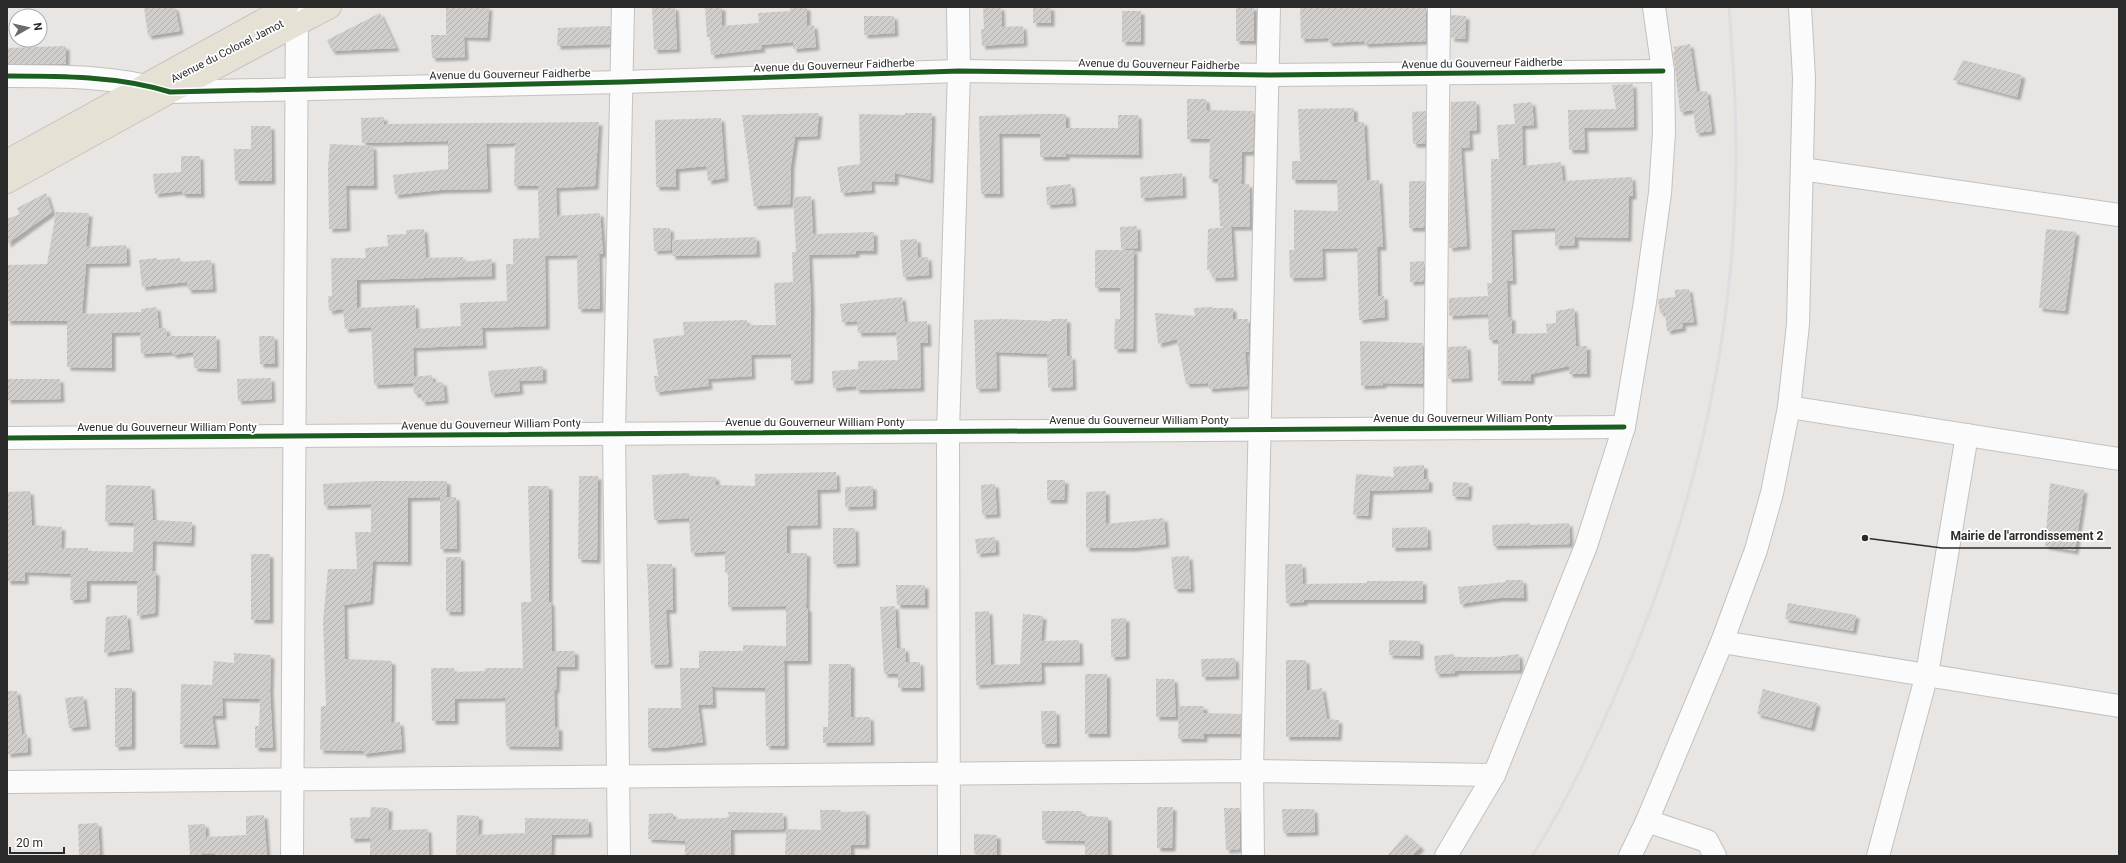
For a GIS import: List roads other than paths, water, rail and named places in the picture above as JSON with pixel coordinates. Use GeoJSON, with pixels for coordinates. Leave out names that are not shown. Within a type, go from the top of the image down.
{"type":"FeatureCollection","features":[{"type":"Feature","properties":{"kind":"main road","name":"Avenue du Colonel Jamot"},"geometry":{"type":"LineString","coordinates":[[7,161],[287,7]]}},
{"type":"Feature","properties":{"kind":"main road","name":"Avenue du Colonel Jamot"},"geometry":{"type":"LineString","coordinates":[[7,182],[170,92],[297,17],[330,7]]}},
{"type":"Feature","properties":{"kind":"street"},"geometry":{"type":"LineString","coordinates":[[619,856],[614,433],[623,82],[623,7]]}},
{"type":"Feature","properties":{"kind":"street"},"geometry":{"type":"LineString","coordinates":[[949,856],[948,432],[958,70],[958,7]]}},
{"type":"Feature","properties":{"kind":"street"},"geometry":{"type":"LineString","coordinates":[[1253,856],[1252,771],[1269,7]]}},
{"type":"Feature","properties":{"kind":"street"},"geometry":{"type":"LineString","coordinates":[[1435,428],[1439,7]]}},
{"type":"Feature","properties":{"kind":"street"},"geometry":{"type":"LineString","coordinates":[[1446,856],[1494,775],[1586,546],[1624,427],[1645,302],[1660,193],[1664,132],[1663,71],[1654,7]]}},
{"type":"Feature","properties":{"kind":"street"},"geometry":{"type":"LineString","coordinates":[[1630,856],[1647,821],[1722,642],[1756,550],[1772,493],[1789,407],[1798,324],[1804,78],[1800,7]]}},
{"type":"Feature","properties":{"kind":"street"},"geometry":{"type":"LineString","coordinates":[[292,856],[291,780],[297,17]]}},
{"type":"Feature","properties":{"kind":"street","name":"Avenue du Gouverneur Faidherbe"},"geometry":{"type":"LineString","coordinates":[[7,76],[60,76],[145,84],[170,92],[296,88],[623,82],[958,70],[1268,75],[1663,71]]}},
{"type":"Feature","properties":{"kind":"street"},"geometry":{"type":"LineString","coordinates":[[1802,169],[2119,215]]}},
{"type":"Feature","properties":{"kind":"street"},"geometry":{"type":"LineString","coordinates":[[1789,407],[2119,458]]}},
{"type":"Feature","properties":{"kind":"street","name":"Avenue du Gouverneur William Ponty"},"geometry":{"type":"LineString","coordinates":[[7,438],[1624,427]]}},
{"type":"Feature","properties":{"kind":"street"},"geometry":{"type":"LineString","coordinates":[[1878,856],[1927,674],[1967,435]]}},
{"type":"Feature","properties":{"kind":"street"},"geometry":{"type":"LineString","coordinates":[[1722,642],[2119,706]]}},
{"type":"Feature","properties":{"kind":"street"},"geometry":{"type":"LineString","coordinates":[[7,782],[1252,771],[1494,775]]}},
{"type":"Feature","properties":{"kind":"street"},"geometry":{"type":"LineString","coordinates":[[1647,821],[1707,841],[1715,856]]}},
{"type":"Feature","properties":{"kind":"railway"},"geometry":{"type":"LineString","coordinates":[[1532,856],[1566,799],[1586,759],[1639,639],[1662,578],[1682,516],[1699,454],[1713,391],[1724,327],[1731,263],[1735,199],[1736,127],[1729,7]]}},
{"type":"Feature","properties":{"kind":"place","name":"Mairie de l'arrondissement 2"},"geometry":{"type":"Point","coordinates":[1865,538]}}]}
